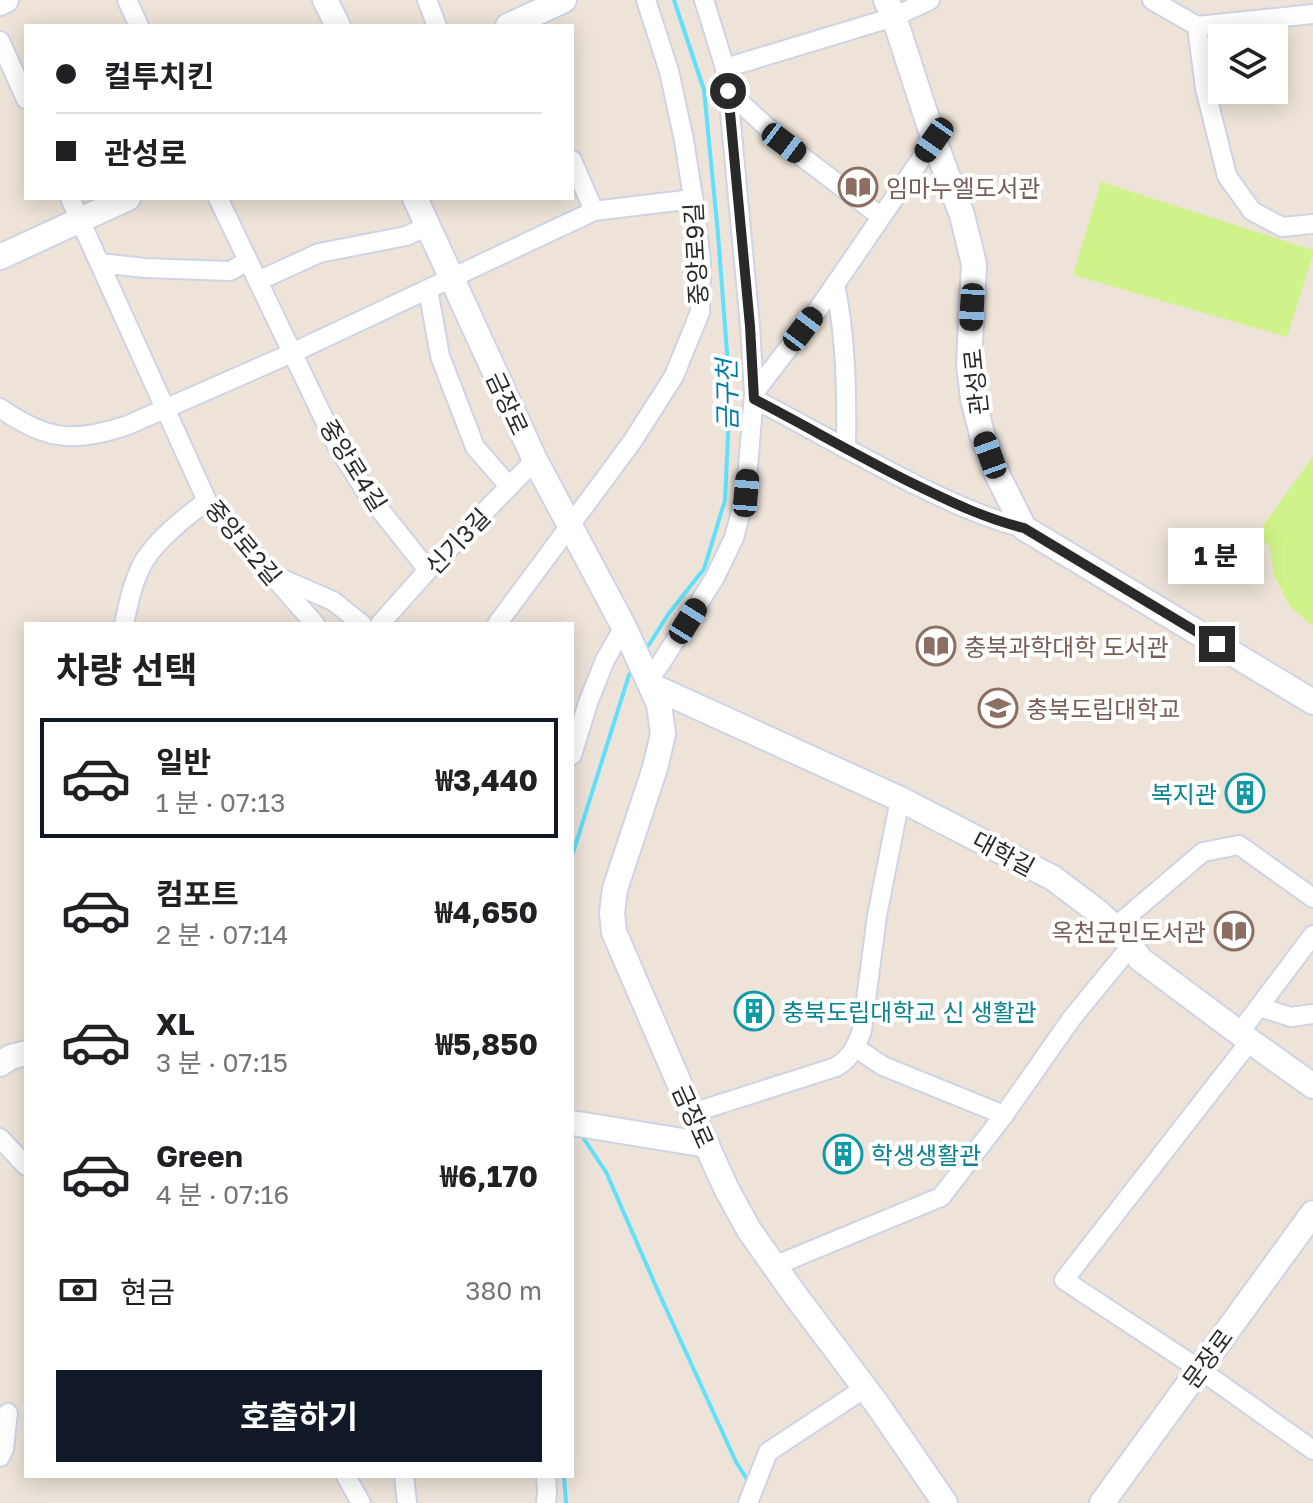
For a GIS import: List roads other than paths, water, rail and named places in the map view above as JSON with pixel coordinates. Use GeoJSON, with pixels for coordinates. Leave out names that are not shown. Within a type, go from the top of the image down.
{"type":"FeatureCollection","features":[{"type":"Feature","properties":{"kind":"street"},"geometry":{"type":"LineString","coordinates":[[0,3],[6,0]]}},
{"type":"Feature","properties":{"kind":"street"},"geometry":{"type":"LineString","coordinates":[[127,0],[138,24]]}},
{"type":"Feature","properties":{"kind":"street"},"geometry":{"type":"LineString","coordinates":[[325,0],[337,24]]}},
{"type":"Feature","properties":{"kind":"street"},"geometry":{"type":"LineString","coordinates":[[427,0],[436,24]]}},
{"type":"Feature","properties":{"kind":"street","name":"중앙로9길"},"geometry":{"type":"LineString","coordinates":[[570,525],[632,442],[674,376],[700,312],[701,262],[693,199],[669,71],[646,0]]}},
{"type":"Feature","properties":{"kind":"street"},"geometry":{"type":"LineString","coordinates":[[650,682],[714,579],[734,538],[746,493],[754,396],[728,91],[725,68],[704,0]]}},
{"type":"Feature","properties":{"kind":"street"},"geometry":{"type":"LineString","coordinates":[[725,68],[890,8],[930,0]]}},
{"type":"Feature","properties":{"kind":"street"},"geometry":{"type":"LineString","coordinates":[[1152,0],[1197,26],[1313,14]]}},
{"type":"Feature","properties":{"kind":"street"},"geometry":{"type":"LineString","coordinates":[[513,24],[559,1]]}},
{"type":"Feature","properties":{"kind":"street","name":"관성로"},"geometry":{"type":"LineString","coordinates":[[890,8],[962,215],[974,264],[969,364],[973,399],[998,476],[1024,528]]}},
{"type":"Feature","properties":{"kind":"street"},"geometry":{"type":"LineString","coordinates":[[1197,26],[1205,88],[1227,176],[1252,211],[1282,227],[1313,224]]}},
{"type":"Feature","properties":{"kind":"street"},"geometry":{"type":"LineString","coordinates":[[0,41],[24,95]]}},
{"type":"Feature","properties":{"kind":"street"},"geometry":{"type":"LineString","coordinates":[[728,91],[784,143],[880,216]]}},
{"type":"Feature","properties":{"kind":"street"},"geometry":{"type":"LineString","coordinates":[[754,396],[819,308],[934,140]]}},
{"type":"Feature","properties":{"kind":"street"},"geometry":{"type":"LineString","coordinates":[[574,165],[594,211]]}},
{"type":"Feature","properties":{"kind":"street"},"geometry":{"type":"LineString","coordinates":[[0,408],[19,421],[50,434],[81,438],[103,434],[292,353],[594,211],[693,199]]}},
{"type":"Feature","properties":{"kind":"street"},"geometry":{"type":"LineString","coordinates":[[0,257],[75,209],[118,200]]}},
{"type":"Feature","properties":{"kind":"street","name":"중앙로4길"},"geometry":{"type":"LineString","coordinates":[[219,200],[338,448],[369,496],[428,570]]}},
{"type":"Feature","properties":{"kind":"street","name":"금장로"},"geometry":{"type":"LineString","coordinates":[[416,200],[535,460],[625,631],[659,704],[663,734],[655,768],[615,889],[612,913],[614,932],[692,1113],[749,1230],[945,1503]]}},
{"type":"Feature","properties":{"kind":"street","name":"중앙로2길"},"geometry":{"type":"LineString","coordinates":[[75,209],[207,501],[313,622]]}},
{"type":"Feature","properties":{"kind":"street"},"geometry":{"type":"LineString","coordinates":[[258,281],[319,253],[406,236],[428,226]]}},
{"type":"Feature","properties":{"kind":"street"},"geometry":{"type":"LineString","coordinates":[[100,263],[230,271],[248,261]]}},
{"type":"Feature","properties":{"kind":"street"},"geometry":{"type":"LineString","coordinates":[[835,284],[847,384],[846,448]]}},
{"type":"Feature","properties":{"kind":"street"},"geometry":{"type":"LineString","coordinates":[[428,289],[440,356],[475,447],[509,486]]}},
{"type":"Feature","properties":{"kind":"street"},"geometry":{"type":"LineString","coordinates":[[754,396],[953,503],[1024,528],[1313,702]]}},
{"type":"Feature","properties":{"kind":"street","name":"신기3길"},"geometry":{"type":"LineString","coordinates":[[382,622],[535,460]]}},
{"type":"Feature","properties":{"kind":"street"},"geometry":{"type":"LineString","coordinates":[[124,622],[141,565],[178,522],[207,501]]}},
{"type":"Feature","properties":{"kind":"street"},"geometry":{"type":"LineString","coordinates":[[498,622],[570,525]]}},
{"type":"Feature","properties":{"kind":"street"},"geometry":{"type":"LineString","coordinates":[[271,574],[333,601],[359,622]]}},
{"type":"Feature","properties":{"kind":"street"},"geometry":{"type":"LineString","coordinates":[[574,741],[580,698],[625,631]]}},
{"type":"Feature","properties":{"kind":"street","name":"대학길"},"geometry":{"type":"LineString","coordinates":[[650,682],[900,799],[1053,878],[1115,927],[1140,959],[1313,1086]]}},
{"type":"Feature","properties":{"kind":"street"},"geometry":{"type":"LineString","coordinates":[[692,1113],[836,1067],[847,1061],[856,1048],[862,1030],[877,916],[900,799]]}},
{"type":"Feature","properties":{"kind":"street"},"geometry":{"type":"LineString","coordinates":[[1115,927],[1203,852],[1239,845],[1313,898]]}},
{"type":"Feature","properties":{"kind":"street"},"geometry":{"type":"LineString","coordinates":[[1313,935],[1259,1007],[1245,1037],[1064,1280],[1199,1369],[1313,1450]]}},
{"type":"Feature","properties":{"kind":"street"},"geometry":{"type":"LineString","coordinates":[[774,1266],[941,1197],[1004,1115],[1072,1018],[1131,946]]}},
{"type":"Feature","properties":{"kind":"street"},"geometry":{"type":"LineString","coordinates":[[1259,1007],[1291,1017],[1313,1014]]}},
{"type":"Feature","properties":{"kind":"street"},"geometry":{"type":"LineString","coordinates":[[856,1048],[883,1066],[1004,1115]]}},
{"type":"Feature","properties":{"kind":"street"},"geometry":{"type":"LineString","coordinates":[[0,1064],[24,1054]]}},
{"type":"Feature","properties":{"kind":"street"},"geometry":{"type":"LineString","coordinates":[[574,1123],[707,1145]]}},
{"type":"Feature","properties":{"kind":"street"},"geometry":{"type":"LineString","coordinates":[[0,1138],[24,1164]]}},
{"type":"Feature","properties":{"kind":"street","name":"문장로"},"geometry":{"type":"LineString","coordinates":[[1102,1503],[1313,1213]]}},
{"type":"Feature","properties":{"kind":"street"},"geometry":{"type":"LineString","coordinates":[[748,1501],[768,1452],[865,1388]]}},
{"type":"Feature","properties":{"kind":"street"},"geometry":{"type":"LineString","coordinates":[[0,1457],[11,1412]]}},
{"type":"Feature","properties":{"kind":"street"},"geometry":{"type":"LineString","coordinates":[[347,1478],[361,1503]]}},
{"type":"Feature","properties":{"kind":"street"},"geometry":{"type":"LineString","coordinates":[[404,1478],[407,1503]]}},
{"type":"Feature","properties":{"kind":"street"},"geometry":{"type":"LineString","coordinates":[[546,1478],[546,1503]]}},
{"type":"Feature","properties":{"kind":"waterway","name":"금구천"},"geometry":{"type":"LineString","coordinates":[[645,651],[669,613],[704,569],[725,500],[730,392],[704,90],[674,0]]}},
{"type":"Feature","properties":{"kind":"waterway","name":"금구천"},"geometry":{"type":"LineString","coordinates":[[574,850],[633,669]]}},
{"type":"Feature","properties":{"kind":"waterway"},"geometry":{"type":"LineString","coordinates":[[580,1133],[606,1172],[736,1462],[750,1484]]}},
{"type":"Feature","properties":{"kind":"waterway","name":"금구천"},"geometry":{"type":"LineString","coordinates":[[564,1478],[566,1503]]}},
{"type":"Feature","properties":{"kind":"place","name":"임마누엘도서관"},"geometry":{"type":"Point","coordinates":[858,187]}},
{"type":"Feature","properties":{"kind":"place","name":"충북과학대학 도서관"},"geometry":{"type":"Point","coordinates":[936,646]}},
{"type":"Feature","properties":{"kind":"place","name":"충북도립대학교"},"geometry":{"type":"Point","coordinates":[998,708]}},
{"type":"Feature","properties":{"kind":"place","name":"복지관"},"geometry":{"type":"Point","coordinates":[1245,793]}},
{"type":"Feature","properties":{"kind":"place","name":"옥천군민도서관"},"geometry":{"type":"Point","coordinates":[1234,931]}},
{"type":"Feature","properties":{"kind":"place","name":"충북도립대학교 신 생활관"},"geometry":{"type":"Point","coordinates":[754,1011]}},
{"type":"Feature","properties":{"kind":"place","name":"학생생활관"},"geometry":{"type":"Point","coordinates":[843,1154]}}]}
